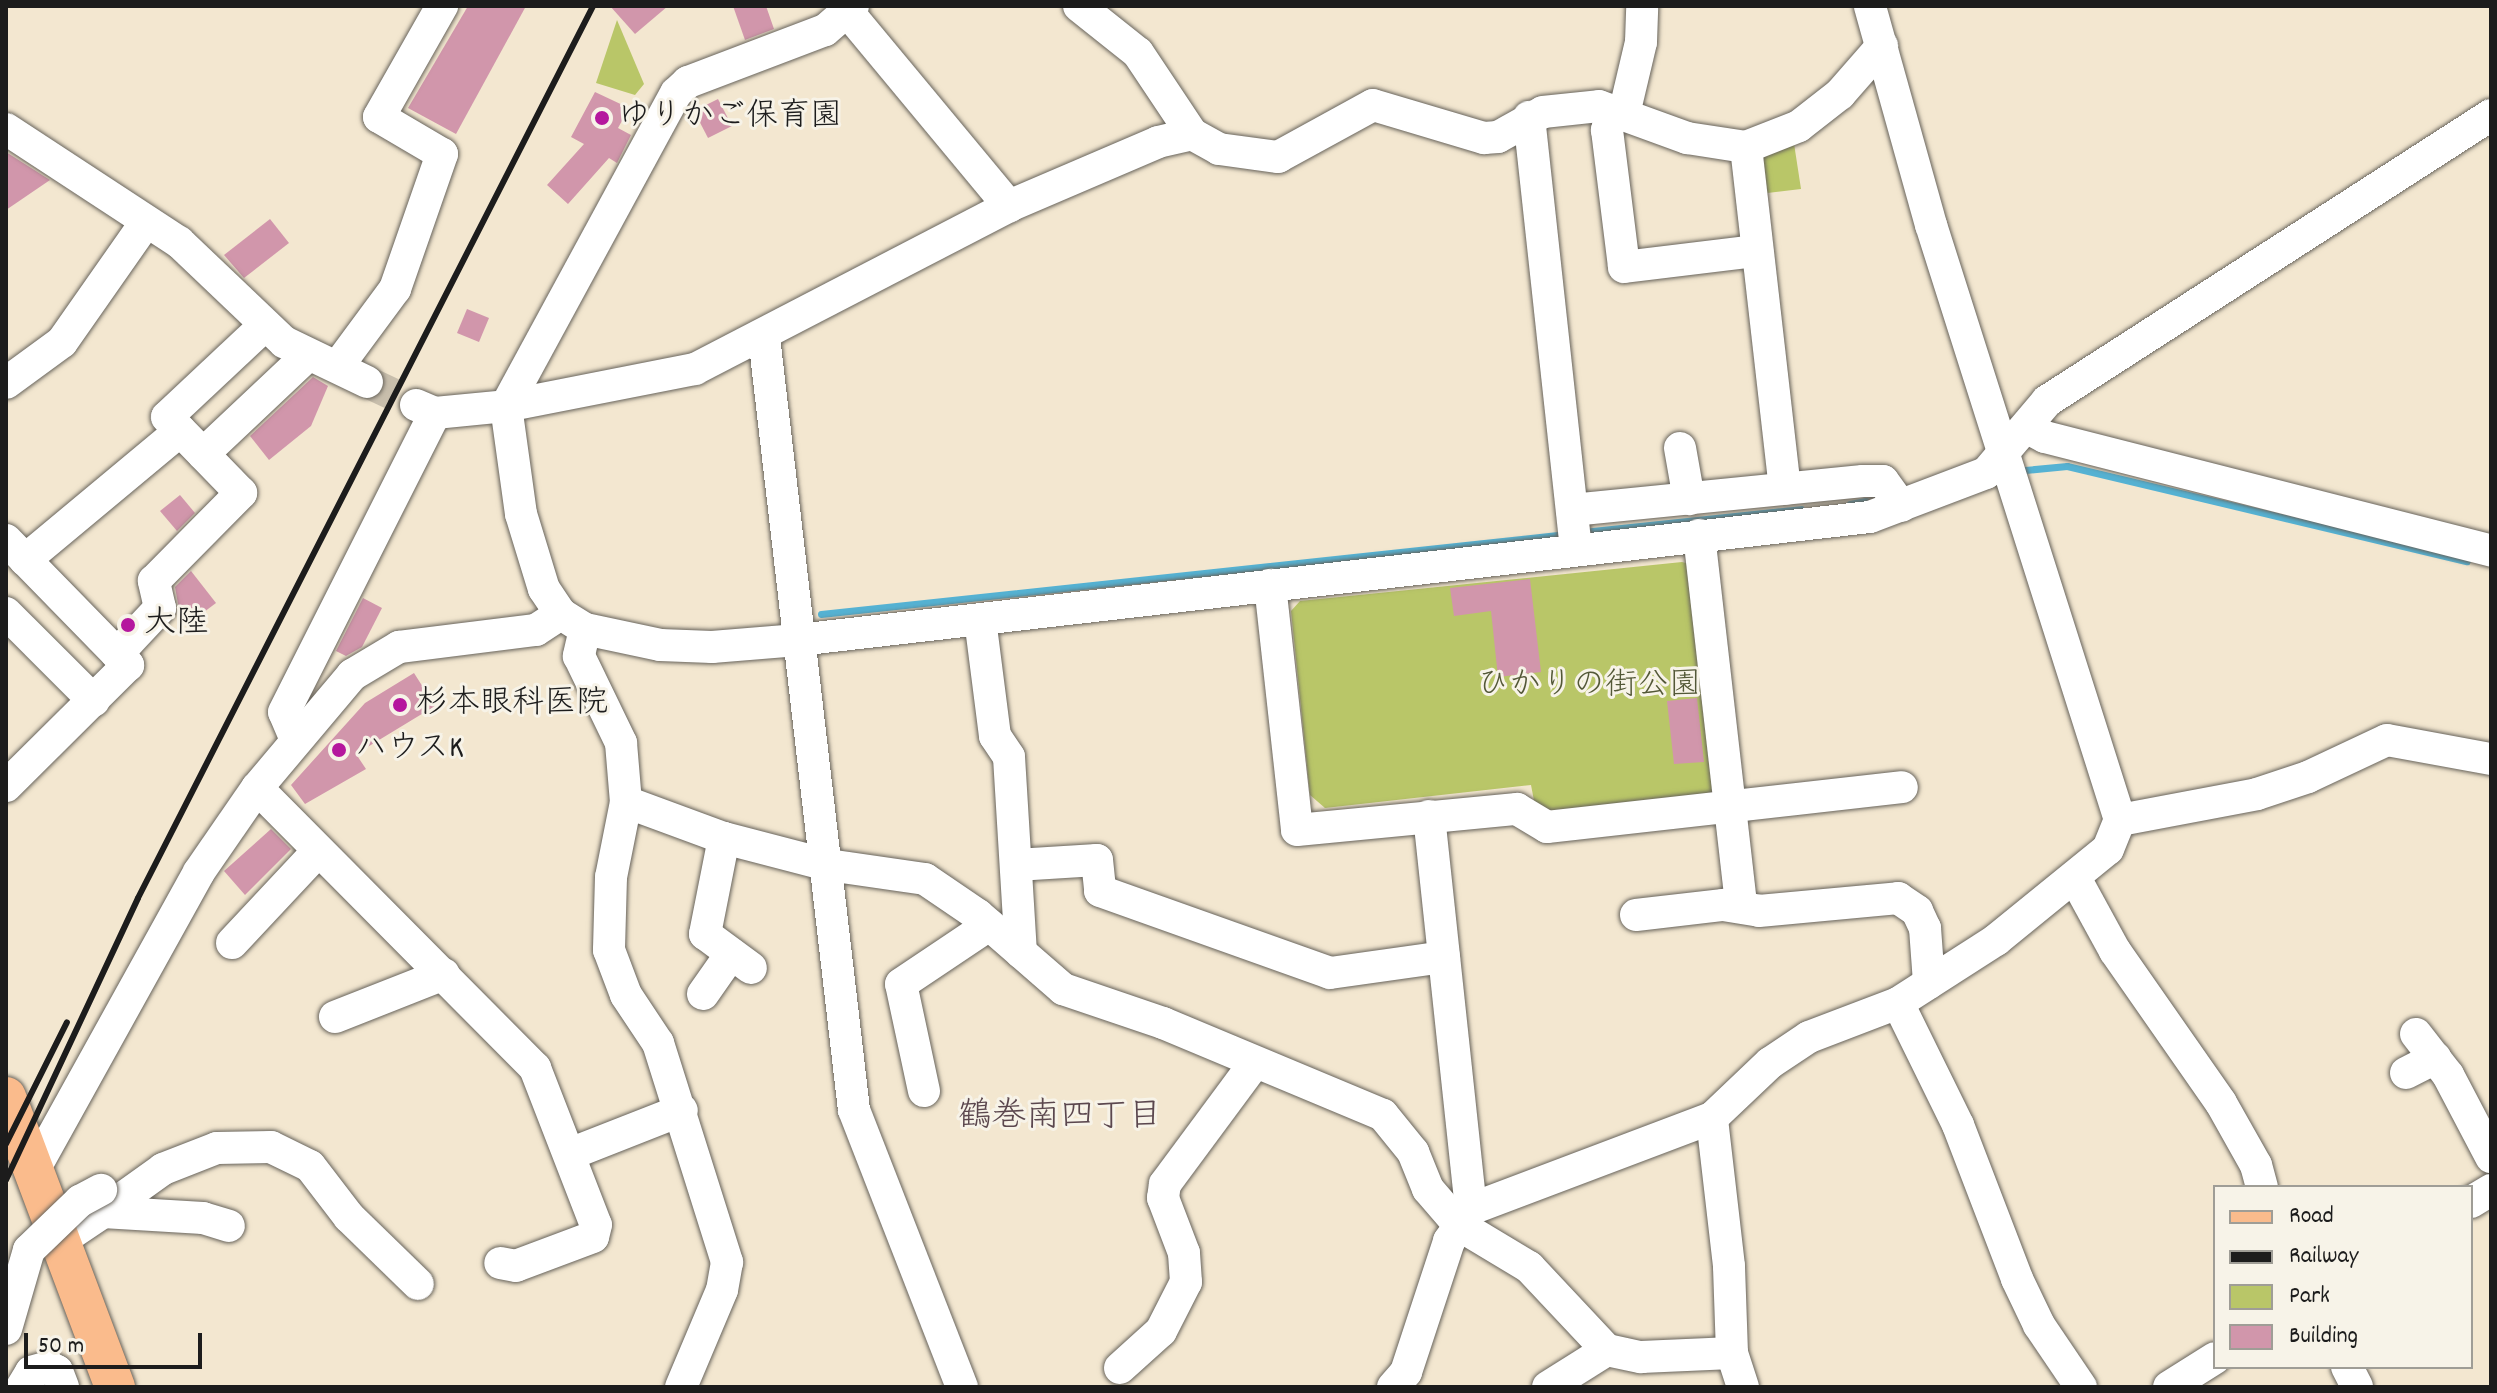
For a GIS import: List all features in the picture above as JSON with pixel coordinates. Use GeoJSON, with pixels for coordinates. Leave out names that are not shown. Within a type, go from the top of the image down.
{"type":"FeatureCollection","features":[{"type":"Feature","properties":{"kind":"main road"},"geometry":{"type":"LineString","coordinates":[[6,1097],[63,1239],[115,1387]]}},
{"type":"Feature","properties":{"kind":"street"},"geometry":{"type":"LineString","coordinates":[[338,366],[395,289],[442,154],[379,117],[442,6]]}},
{"type":"Feature","properties":{"kind":"street"},"geometry":{"type":"LineString","coordinates":[[1079,6],[1138,53],[1192,134],[1219,149],[1278,157],[1373,105],[1484,138],[1498,137],[1529,117],[1599,106],[1687,138],[1746,147],[1799,126],[1840,94],[1882,46]]}},
{"type":"Feature","properties":{"kind":"street"},"geometry":{"type":"LineString","coordinates":[[1642,6],[1641,42],[1619,112],[1607,130],[1624,267],[1757,251]]}},
{"type":"Feature","properties":{"kind":"street"},"geometry":{"type":"LineString","coordinates":[[1465,1217],[1712,1118],[1770,1063],[1809,1037],[1898,1003],[1996,940],[2108,849],[2120,820],[2007,453],[1931,225],[1870,6]]}},
{"type":"Feature","properties":{"kind":"street"},"geometry":{"type":"LineString","coordinates":[[681,1387],[722,1290],[727,1262],[682,1110],[658,1043],[626,995],[609,950],[611,877],[626,802],[621,743],[579,656],[573,621],[544,589],[531,554],[506,406],[676,93],[688,82],[825,30],[850,8],[1009,206]]}},
{"type":"Feature","properties":{"kind":"street"},"geometry":{"type":"LineString","coordinates":[[35,1168],[199,872],[257,788],[352,675],[399,647],[536,630],[573,621],[660,645],[712,647],[798,640],[1576,547],[1870,517],[1986,473],[2007,453],[2047,401],[2491,115]]}},
{"type":"Feature","properties":{"kind":"street"},"geometry":{"type":"LineString","coordinates":[[1529,117],[1576,547]]}},
{"type":"Feature","properties":{"kind":"street"},"geometry":{"type":"LineString","coordinates":[[6,129],[179,242],[265,325],[307,356],[338,366],[367,382]]}},
{"type":"Feature","properties":{"kind":"street"},"geometry":{"type":"LineString","coordinates":[[296,740],[284,712],[425,409],[506,406],[695,369],[764,337],[1009,206],[1158,142],[1192,134]]}},
{"type":"Feature","properties":{"kind":"street"},"geometry":{"type":"LineString","coordinates":[[1746,147],[1785,489]]}},
{"type":"Feature","properties":{"kind":"street"},"geometry":{"type":"LineString","coordinates":[[6,383],[62,342],[146,222]]}},
{"type":"Feature","properties":{"kind":"street"},"geometry":{"type":"LineString","coordinates":[[117,654],[160,608],[154,581],[241,493],[167,417],[265,325]]}},
{"type":"Feature","properties":{"kind":"street"},"geometry":{"type":"LineString","coordinates":[[764,337],[798,640],[828,865],[854,1110],[962,1387]]}},
{"type":"Feature","properties":{"kind":"street"},"geometry":{"type":"LineString","coordinates":[[203,454],[307,356]]}},
{"type":"Feature","properties":{"kind":"street"},"geometry":{"type":"LineString","coordinates":[[2026,427],[2045,437],[2491,551]]}},
{"type":"Feature","properties":{"kind":"street"},"geometry":{"type":"LineString","coordinates":[[11,770],[94,701],[128,665],[16,550],[180,431]]}},
{"type":"Feature","properties":{"kind":"street"},"geometry":{"type":"LineString","coordinates":[[1680,448],[1689,499]]}},
{"type":"Feature","properties":{"kind":"street"},"geometry":{"type":"LineString","coordinates":[[1572,510],[1883,481],[1901,506]]}},
{"type":"Feature","properties":{"kind":"street"},"geometry":{"type":"LineString","coordinates":[[1699,535],[1741,905]]}},
{"type":"Feature","properties":{"kind":"street"},"geometry":{"type":"LineString","coordinates":[[1270,585],[1297,830],[1517,809],[1547,827],[1902,787]]}},
{"type":"Feature","properties":{"kind":"street"},"geometry":{"type":"LineString","coordinates":[[6,613],[94,701]]}},
{"type":"Feature","properties":{"kind":"street"},"geometry":{"type":"LineString","coordinates":[[980,619],[995,736],[1009,757],[1021,953]]}},
{"type":"Feature","properties":{"kind":"street"},"geometry":{"type":"LineString","coordinates":[[2120,820],[2257,794],[2308,777],[2387,740],[2491,759]]}},
{"type":"Feature","properties":{"kind":"street"},"geometry":{"type":"LineString","coordinates":[[257,788],[535,1068],[596,1225],[593,1237],[516,1266],[500,1263]]}},
{"type":"Feature","properties":{"kind":"street"},"geometry":{"type":"LineString","coordinates":[[626,802],[724,838],[828,865],[925,879],[989,925],[1063,989],[1163,1023],[1253,1065],[1383,1115],[1413,1152],[1428,1189],[1529,1267],[1607,1350],[1641,1357],[1732,1353]]}},
{"type":"Feature","properties":{"kind":"street"},"geometry":{"type":"LineString","coordinates":[[1393,1387],[1406,1372],[1465,1217],[1429,816]]}},
{"type":"Feature","properties":{"kind":"street"},"geometry":{"type":"LineString","coordinates":[[703,994],[741,961],[705,934],[724,838]]}},
{"type":"Feature","properties":{"kind":"street"},"geometry":{"type":"LineString","coordinates":[[232,943],[318,851]]}},
{"type":"Feature","properties":{"kind":"street"},"geometry":{"type":"LineString","coordinates":[[1016,865],[1097,860],[1100,891],[1330,973],[1444,957]]}},
{"type":"Feature","properties":{"kind":"street"},"geometry":{"type":"LineString","coordinates":[[2075,878],[2115,951],[2221,1103],[2256,1165],[2261,1185]]}},
{"type":"Feature","properties":{"kind":"street"},"geometry":{"type":"LineString","coordinates":[[1636,915],[1741,905],[1759,911],[1898,898],[1917,911],[1925,928],[1929,983]]}},
{"type":"Feature","properties":{"kind":"street"},"geometry":{"type":"LineString","coordinates":[[924,1091],[901,984],[989,925]]}},
{"type":"Feature","properties":{"kind":"street"},"geometry":{"type":"LineString","coordinates":[[335,1017],[444,974]]}},
{"type":"Feature","properties":{"kind":"street"},"geometry":{"type":"LineString","coordinates":[[1898,1003],[1958,1125],[2017,1279],[2039,1325],[2081,1387]]}},
{"type":"Feature","properties":{"kind":"street"},"geometry":{"type":"LineString","coordinates":[[2406,1073],[2425,1046],[2491,1157]]}},
{"type":"Feature","properties":{"kind":"street"},"geometry":{"type":"LineString","coordinates":[[1120,1368],[1161,1331],[1186,1282],[1184,1253],[1163,1198],[1165,1184],[1253,1065]]}},
{"type":"Feature","properties":{"kind":"street"},"geometry":{"type":"LineString","coordinates":[[570,1154],[682,1110]]}},
{"type":"Feature","properties":{"kind":"street"},"geometry":{"type":"LineString","coordinates":[[1712,1118],[1729,1266],[1732,1353],[1743,1387]]}},
{"type":"Feature","properties":{"kind":"street"},"geometry":{"type":"LineString","coordinates":[[63,1239],[102,1201],[163,1169],[203,1153],[248,1144],[271,1147],[310,1166],[349,1217],[418,1284]]}},
{"type":"Feature","properties":{"kind":"street"},"geometry":{"type":"LineString","coordinates":[[2473,1201],[2491,1190]]}},
{"type":"Feature","properties":{"kind":"street"},"geometry":{"type":"LineString","coordinates":[[6,1329],[28,1277],[29,1250],[80,1201],[102,1201],[203,1218],[229,1226]]}},
{"type":"Feature","properties":{"kind":"street"},"geometry":{"type":"LineString","coordinates":[[1548,1387],[1607,1350]]}},
{"type":"Feature","properties":{"kind":"street"},"geometry":{"type":"LineString","coordinates":[[2169,1387],[2213,1359]]}},
{"type":"Feature","properties":{"kind":"street"},"geometry":{"type":"LineString","coordinates":[[22,1387],[25,1377],[40,1368],[57,1371],[60,1385]]}},
{"type":"Feature","properties":{"kind":"street"},"geometry":{"type":"LineString","coordinates":[[2348,1369],[2357,1387]]}},
{"type":"Feature","properties":{"kind":"green space"},"geometry":{"type":"Polygon","coordinates":[[[617,20],[644,84],[635,95],[596,83],[617,20]]]}},
{"type":"Feature","properties":{"kind":"green space"},"geometry":{"type":"Polygon","coordinates":[[[1793,137],[1801,189],[1759,194],[1763,147],[1793,137]]]}},
{"type":"Feature","properties":{"kind":"green space","name":"ひかりの街公園"},"geometry":{"type":"Polygon","coordinates":[[[1682,562],[1693,565],[1720,795],[1543,819],[1536,811],[1531,785],[1325,808],[1310,795],[1291,611],[1300,601],[1682,562]]]}},
{"type":"Feature","properties":{"kind":"building"},"geometry":{"type":"Polygon","coordinates":[[[468,6],[526,6],[456,134],[408,108],[468,6]]]}},
{"type":"Feature","properties":{"kind":"building"},"geometry":{"type":"Polygon","coordinates":[[[610,6],[668,6],[635,34],[610,6]]]}},
{"type":"Feature","properties":{"kind":"building"},"geometry":{"type":"Polygon","coordinates":[[[733,6],[766,6],[774,29],[745,40],[733,6]]]}},
{"type":"Feature","properties":{"kind":"building"},"geometry":{"type":"Polygon","coordinates":[[[595,92],[629,108],[618,128],[631,135],[617,163],[609,158],[568,204],[547,185],[584,144],[571,137],[595,92]]]}},
{"type":"Feature","properties":{"kind":"building"},"geometry":{"type":"Polygon","coordinates":[[[718,99],[732,126],[708,138],[694,111],[718,99]]]}},
{"type":"Feature","properties":{"kind":"building"},"geometry":{"type":"Polygon","coordinates":[[[6,152],[50,180],[6,210],[6,152]]]}},
{"type":"Feature","properties":{"kind":"building"},"geometry":{"type":"Polygon","coordinates":[[[270,219],[289,243],[244,278],[224,255],[270,219]]]}},
{"type":"Feature","properties":{"kind":"building"},"geometry":{"type":"Polygon","coordinates":[[[467,309],[489,318],[479,342],[457,333],[467,309]]]}},
{"type":"Feature","properties":{"kind":"building"},"geometry":{"type":"Polygon","coordinates":[[[313,377],[328,386],[311,426],[269,460],[250,436],[313,377]]]}},
{"type":"Feature","properties":{"kind":"building"},"geometry":{"type":"Polygon","coordinates":[[[180,495],[195,513],[177,531],[160,511],[180,495]]]}},
{"type":"Feature","properties":{"kind":"building"},"geometry":{"type":"Polygon","coordinates":[[[191,571],[216,603],[192,621],[178,604],[175,587],[191,571]]]}},
{"type":"Feature","properties":{"kind":"building"},"geometry":{"type":"Polygon","coordinates":[[[1530,579],[1541,672],[1498,677],[1491,611],[1454,616],[1450,588],[1530,579]]]}},
{"type":"Feature","properties":{"kind":"building"},"geometry":{"type":"Polygon","coordinates":[[[363,598],[382,608],[362,647],[346,656],[336,651],[363,598]]]}},
{"type":"Feature","properties":{"kind":"building"},"geometry":{"type":"Polygon","coordinates":[[[414,673],[435,706],[356,754],[366,769],[305,804],[291,785],[365,703],[414,673]]]}},
{"type":"Feature","properties":{"kind":"building"},"geometry":{"type":"Polygon","coordinates":[[[1697,698],[1704,762],[1674,764],[1667,701],[1697,698]]]}},
{"type":"Feature","properties":{"kind":"building"},"geometry":{"type":"Polygon","coordinates":[[[271,829],[291,849],[245,895],[224,871],[271,829]]]}},
{"type":"Feature","properties":{"kind":"waterway"},"geometry":{"type":"LineString","coordinates":[[2025,470],[2067,466],[2467,561]]}},
{"type":"Feature","properties":{"kind":"waterway"},"geometry":{"type":"LineString","coordinates":[[1850,504],[1866,501]]}},
{"type":"Feature","properties":{"kind":"waterway"},"geometry":{"type":"LineString","coordinates":[[1583,532],[1801,509]]}},
{"type":"Feature","properties":{"kind":"waterway"},"geometry":{"type":"LineString","coordinates":[[821,614],[1567,534]]}},
{"type":"Feature","properties":{"kind":"tunnel"},"geometry":{"type":"LineString","coordinates":[[367,382],[416,405]]}},
{"type":"Feature","properties":{"kind":"railway"},"geometry":{"type":"LineString","coordinates":[[6,1180],[138,898],[593,6]]}},
{"type":"Feature","properties":{"kind":"railway"},"geometry":{"type":"LineString","coordinates":[[6,1144],[67,1022]]}},
{"type":"Feature","properties":{"kind":"place","name":"ゆりかご保育園"},"geometry":{"type":"Point","coordinates":[602,118]}},
{"type":"Feature","properties":{"kind":"place","name":"大陸"},"geometry":{"type":"Point","coordinates":[128,625]}},
{"type":"Feature","properties":{"kind":"place","name":"杉本眼科医院"},"geometry":{"type":"Point","coordinates":[400,705]}},
{"type":"Feature","properties":{"kind":"place","name":"ハウスK"},"geometry":{"type":"Point","coordinates":[339,750]}},
{"type":"Feature","properties":{"kind":"district","name":"鶴巻南四丁目"},"geometry":{"type":"Point","coordinates":[1060,1119]}}]}
